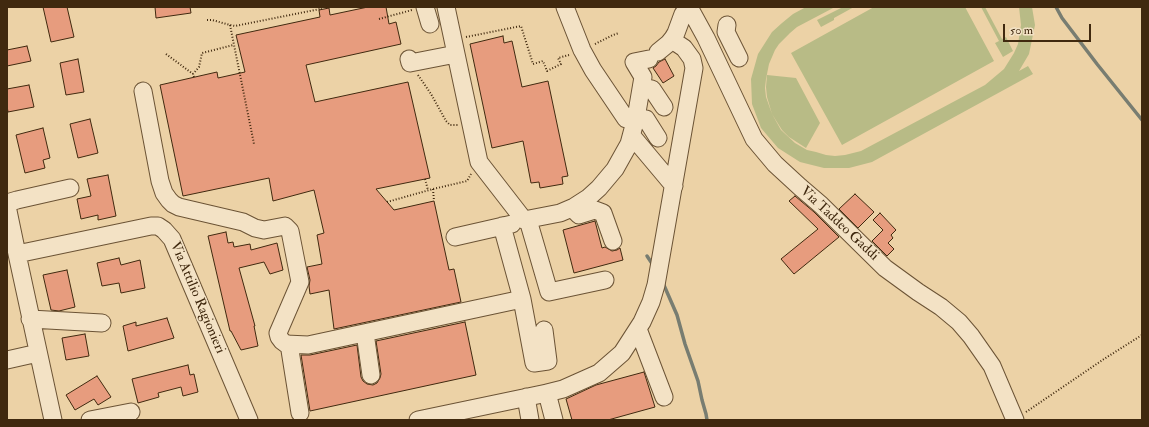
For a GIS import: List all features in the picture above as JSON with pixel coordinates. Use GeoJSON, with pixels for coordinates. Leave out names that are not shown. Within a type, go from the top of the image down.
{"type":"FeatureCollection","features":[{"type":"Feature","properties":{"kind":"street"},"geometry":{"type":"LineString","coordinates":[[446,7],[480,162],[526,220],[549,292],[605,280]]}},
{"type":"Feature","properties":{"kind":"street"},"geometry":{"type":"LineString","coordinates":[[565,7],[582,50],[593,70],[626,118],[634,125],[674,186]]}},
{"type":"Feature","properties":{"kind":"street"},"geometry":{"type":"LineString","coordinates":[[421,8],[430,24]]}},
{"type":"Feature","properties":{"kind":"street"},"geometry":{"type":"LineString","coordinates":[[455,237],[560,213],[574,207],[588,198],[606,181],[622,158],[634,125],[643,78],[634,62],[654,56],[672,40],[683,14],[690,9]]}},
{"type":"Feature","properties":{"kind":"street","name":"Via Taddeo Gaddi"},"geometry":{"type":"LineString","coordinates":[[690,9],[708,41],[754,139],[776,164],[886,268],[941,307],[959,322],[975,341],[992,366],[1014,418]]}},
{"type":"Feature","properties":{"kind":"street"},"geometry":{"type":"LineString","coordinates":[[727,25],[726,32],[739,58]]}},
{"type":"Feature","properties":{"kind":"street"},"geometry":{"type":"LineString","coordinates":[[418,420],[563,389],[599,373],[622,353],[642,322],[656,285],[694,68],[692,60],[684,48],[672,40]]}},
{"type":"Feature","properties":{"kind":"street"},"geometry":{"type":"LineString","coordinates":[[409,61],[455,47]]}},
{"type":"Feature","properties":{"kind":"street"},"geometry":{"type":"LineString","coordinates":[[692,79],[704,91]]}},
{"type":"Feature","properties":{"kind":"street"},"geometry":{"type":"LineString","coordinates":[[642,87],[652,89],[664,107]]}},
{"type":"Feature","properties":{"kind":"street"},"geometry":{"type":"LineString","coordinates":[[143,91],[160,181],[168,200],[179,207],[243,222],[255,228],[264,230],[285,226],[290,232],[300,282],[278,333],[282,341],[289,344],[308,345],[522,299]]}},
{"type":"Feature","properties":{"kind":"street"},"geometry":{"type":"LineString","coordinates":[[634,125],[646,120],[658,138]]}},
{"type":"Feature","properties":{"kind":"street"},"geometry":{"type":"LineString","coordinates":[[53,420],[17,254],[10,235],[7,204],[17,200],[70,188]]}},
{"type":"Feature","properties":{"kind":"street"},"geometry":{"type":"LineString","coordinates":[[574,207],[579,215],[595,210],[603,213],[613,241]]}},
{"type":"Feature","properties":{"kind":"street","name":"Via Attilio Ragionieri"},"geometry":{"type":"LineString","coordinates":[[17,254],[154,226],[158,226],[164,230],[168,233],[174,244],[249,420]]}},
{"type":"Feature","properties":{"kind":"street"},"geometry":{"type":"LineString","coordinates":[[502,226],[522,299],[534,363],[548,361],[544,330]]}},
{"type":"Feature","properties":{"kind":"street"},"geometry":{"type":"LineString","coordinates":[[30,319],[102,323]]}},
{"type":"Feature","properties":{"kind":"street"},"geometry":{"type":"LineString","coordinates":[[638,329],[664,397]]}},
{"type":"Feature","properties":{"kind":"street"},"geometry":{"type":"LineString","coordinates":[[365,333],[372,375]]}},
{"type":"Feature","properties":{"kind":"street"},"geometry":{"type":"LineString","coordinates":[[289,344],[300,413]]}},
{"type":"Feature","properties":{"kind":"street"},"geometry":{"type":"LineString","coordinates":[[7,360],[38,353]]}},
{"type":"Feature","properties":{"kind":"street"},"geometry":{"type":"LineString","coordinates":[[547,393],[554,420]]}},
{"type":"Feature","properties":{"kind":"street"},"geometry":{"type":"LineString","coordinates":[[526,397],[530,420]]}},
{"type":"Feature","properties":{"kind":"street"},"geometry":{"type":"LineString","coordinates":[[90,420],[131,412]]}},
{"type":"Feature","properties":{"kind":"path"},"geometry":{"type":"LineString","coordinates":[[206,20],[212,20],[230,26],[242,25],[320,8]]}},
{"type":"Feature","properties":{"kind":"path"},"geometry":{"type":"LineString","coordinates":[[379,19],[421,8]]}},
{"type":"Feature","properties":{"kind":"path"},"geometry":{"type":"LineString","coordinates":[[230,26],[254,144]]}},
{"type":"Feature","properties":{"kind":"path"},"geometry":{"type":"LineString","coordinates":[[455,47],[521,26],[533,64],[543,61],[547,71],[561,64],[558,58],[582,50],[619,33]]}},
{"type":"Feature","properties":{"kind":"path"},"geometry":{"type":"LineString","coordinates":[[166,54],[194,76],[199,67],[202,53],[233,45]]}},
{"type":"Feature","properties":{"kind":"path"},"geometry":{"type":"LineString","coordinates":[[409,61],[431,94],[446,121],[450,125],[456,126],[471,123]]}},
{"type":"Feature","properties":{"kind":"path"},"geometry":{"type":"LineString","coordinates":[[387,202],[467,181],[480,162]]}},
{"type":"Feature","properties":{"kind":"path"},"geometry":{"type":"LineString","coordinates":[[425,179],[428,190]]}},
{"type":"Feature","properties":{"kind":"path"},"geometry":{"type":"LineString","coordinates":[[433,189],[434,201]]}},
{"type":"Feature","properties":{"kind":"path"},"geometry":{"type":"LineString","coordinates":[[1014,418],[1028,412],[1104,359],[1142,335]]}},
{"type":"Feature","properties":{"kind":"green space"},"geometry":{"type":"Polygon","coordinates":[[[806,7],[835,7],[797,27],[779,44],[769,64],[765,88],[766,97],[772,114],[781,130],[795,143],[807,150],[835,156],[861,151],[985,85],[1004,69],[1018,44],[1021,25],[1019,7],[1032,7],[1035,25],[1029,54],[1019,71],[1028,66],[1033,74],[872,162],[849,168],[824,168],[800,162],[778,148],[761,128],[752,104],[751,79],[758,54],[772,32],[793,14],[806,7]]]}},
{"type":"Feature","properties":{"kind":"green space"},"geometry":{"type":"Polygon","coordinates":[[[843,7],[854,7],[821,27],[817,20],[843,7]]]}},
{"type":"Feature","properties":{"kind":"green space"},"geometry":{"type":"Polygon","coordinates":[[[874,7],[965,7],[994,61],[842,145],[791,53],[874,7]]]}},
{"type":"Feature","properties":{"kind":"green space"},"geometry":{"type":"Polygon","coordinates":[[[981,7],[985,7],[1002,39],[1006,37],[1013,51],[1003,57],[995,43],[999,41],[981,7]]]}},
{"type":"Feature","properties":{"kind":"green space"},"geometry":{"type":"Polygon","coordinates":[[[767,75],[796,78],[820,123],[806,148],[789,137],[782,130],[772,114],[767,97],[767,75]]]}},
{"type":"Feature","properties":{"kind":"building"},"geometry":{"type":"Polygon","coordinates":[[[43,7],[67,7],[74,37],[51,42],[43,7]]]}},
{"type":"Feature","properties":{"kind":"building"},"geometry":{"type":"Polygon","coordinates":[[[155,7],[190,7],[191,13],[156,18],[155,7]]]}},
{"type":"Feature","properties":{"kind":"building"},"geometry":{"type":"Polygon","coordinates":[[[368,7],[386,7],[389,24],[396,22],[401,44],[306,65],[315,102],[408,82],[430,178],[376,189],[394,210],[434,201],[449,270],[454,269],[461,302],[334,329],[329,290],[310,294],[310,280],[307,267],[322,264],[317,235],[324,233],[314,190],[273,201],[269,178],[183,196],[160,85],[217,72],[218,78],[245,72],[236,35],[320,17],[319,10],[329,8],[330,15],[368,7]]]}},
{"type":"Feature","properties":{"kind":"building"},"geometry":{"type":"Polygon","coordinates":[[[503,36],[504,43],[512,41],[522,87],[548,81],[568,176],[562,177],[563,184],[540,188],[539,182],[531,183],[523,141],[492,148],[470,44],[503,36]]]}},
{"type":"Feature","properties":{"kind":"building"},"geometry":{"type":"Polygon","coordinates":[[[27,46],[31,61],[7,66],[7,50],[27,46]]]}},
{"type":"Feature","properties":{"kind":"building"},"geometry":{"type":"Polygon","coordinates":[[[78,59],[84,92],[66,95],[60,63],[78,59]]]}},
{"type":"Feature","properties":{"kind":"building"},"geometry":{"type":"Polygon","coordinates":[[[665,59],[674,76],[663,83],[653,68],[665,59]]]}},
{"type":"Feature","properties":{"kind":"building"},"geometry":{"type":"Polygon","coordinates":[[[29,85],[34,107],[8,112],[7,89],[29,85]]]}},
{"type":"Feature","properties":{"kind":"building"},"geometry":{"type":"Polygon","coordinates":[[[90,119],[98,153],[78,158],[70,124],[90,119]]]}},
{"type":"Feature","properties":{"kind":"building"},"geometry":{"type":"Polygon","coordinates":[[[43,128],[50,158],[43,160],[45,168],[25,173],[16,135],[43,128]]]}},
{"type":"Feature","properties":{"kind":"building"},"geometry":{"type":"Polygon","coordinates":[[[108,175],[116,216],[98,220],[98,215],[81,219],[77,199],[91,196],[87,179],[108,175]]]}},
{"type":"Feature","properties":{"kind":"building"},"geometry":{"type":"Polygon","coordinates":[[[855,194],[874,212],[858,228],[839,209],[855,194]]]}},
{"type":"Feature","properties":{"kind":"building"},"geometry":{"type":"Polygon","coordinates":[[[795,196],[814,212],[839,237],[794,274],[781,259],[818,229],[789,201],[795,196]]]}},
{"type":"Feature","properties":{"kind":"building"},"geometry":{"type":"Polygon","coordinates":[[[880,213],[896,230],[891,235],[893,238],[888,243],[894,249],[887,256],[872,241],[883,230],[873,220],[880,213]]]}},
{"type":"Feature","properties":{"kind":"building"},"geometry":{"type":"Polygon","coordinates":[[[595,221],[602,248],[605,247],[612,251],[620,248],[623,260],[574,273],[563,230],[595,221]]]}},
{"type":"Feature","properties":{"kind":"building"},"geometry":{"type":"Polygon","coordinates":[[[226,232],[228,243],[233,242],[234,247],[250,244],[251,250],[277,243],[283,270],[270,274],[264,262],[239,268],[255,326],[258,346],[241,350],[230,331],[208,236],[226,232]]]}},
{"type":"Feature","properties":{"kind":"building"},"geometry":{"type":"Polygon","coordinates":[[[119,258],[121,265],[140,260],[145,288],[121,293],[119,283],[102,286],[97,263],[119,258]]]}},
{"type":"Feature","properties":{"kind":"building"},"geometry":{"type":"Polygon","coordinates":[[[67,270],[75,307],[59,311],[51,310],[43,275],[67,270]]]}},
{"type":"Feature","properties":{"kind":"building"},"geometry":{"type":"Polygon","coordinates":[[[167,318],[174,338],[128,351],[123,326],[136,322],[136,326],[167,318]]]}},
{"type":"Feature","properties":{"kind":"building"},"geometry":{"type":"Polygon","coordinates":[[[465,322],[476,375],[310,411],[301,355],[310,355],[357,345],[361,377],[367,384],[373,385],[377,383],[381,374],[376,341],[465,322]]]}},
{"type":"Feature","properties":{"kind":"building"},"geometry":{"type":"Polygon","coordinates":[[[85,334],[89,356],[66,360],[62,338],[85,334]]]}},
{"type":"Feature","properties":{"kind":"building"},"geometry":{"type":"Polygon","coordinates":[[[188,365],[190,375],[194,374],[198,392],[183,396],[181,387],[158,393],[159,397],[138,403],[132,379],[188,365]]]}},
{"type":"Feature","properties":{"kind":"building"},"geometry":{"type":"Polygon","coordinates":[[[644,372],[655,407],[608,420],[572,420],[566,399],[596,385],[644,372]]]}},
{"type":"Feature","properties":{"kind":"building"},"geometry":{"type":"Polygon","coordinates":[[[97,376],[111,397],[98,405],[94,399],[75,410],[66,395],[97,376]]]}},
{"type":"Feature","properties":{"kind":"waterway"},"geometry":{"type":"LineString","coordinates":[[1056,7],[1062,18],[1097,64],[1142,120]]}},
{"type":"Feature","properties":{"kind":"waterway"},"geometry":{"type":"LineString","coordinates":[[647,256],[653,265]]}},
{"type":"Feature","properties":{"kind":"waterway"},"geometry":{"type":"LineString","coordinates":[[663,283],[677,315],[698,381],[707,420]]}}]}
